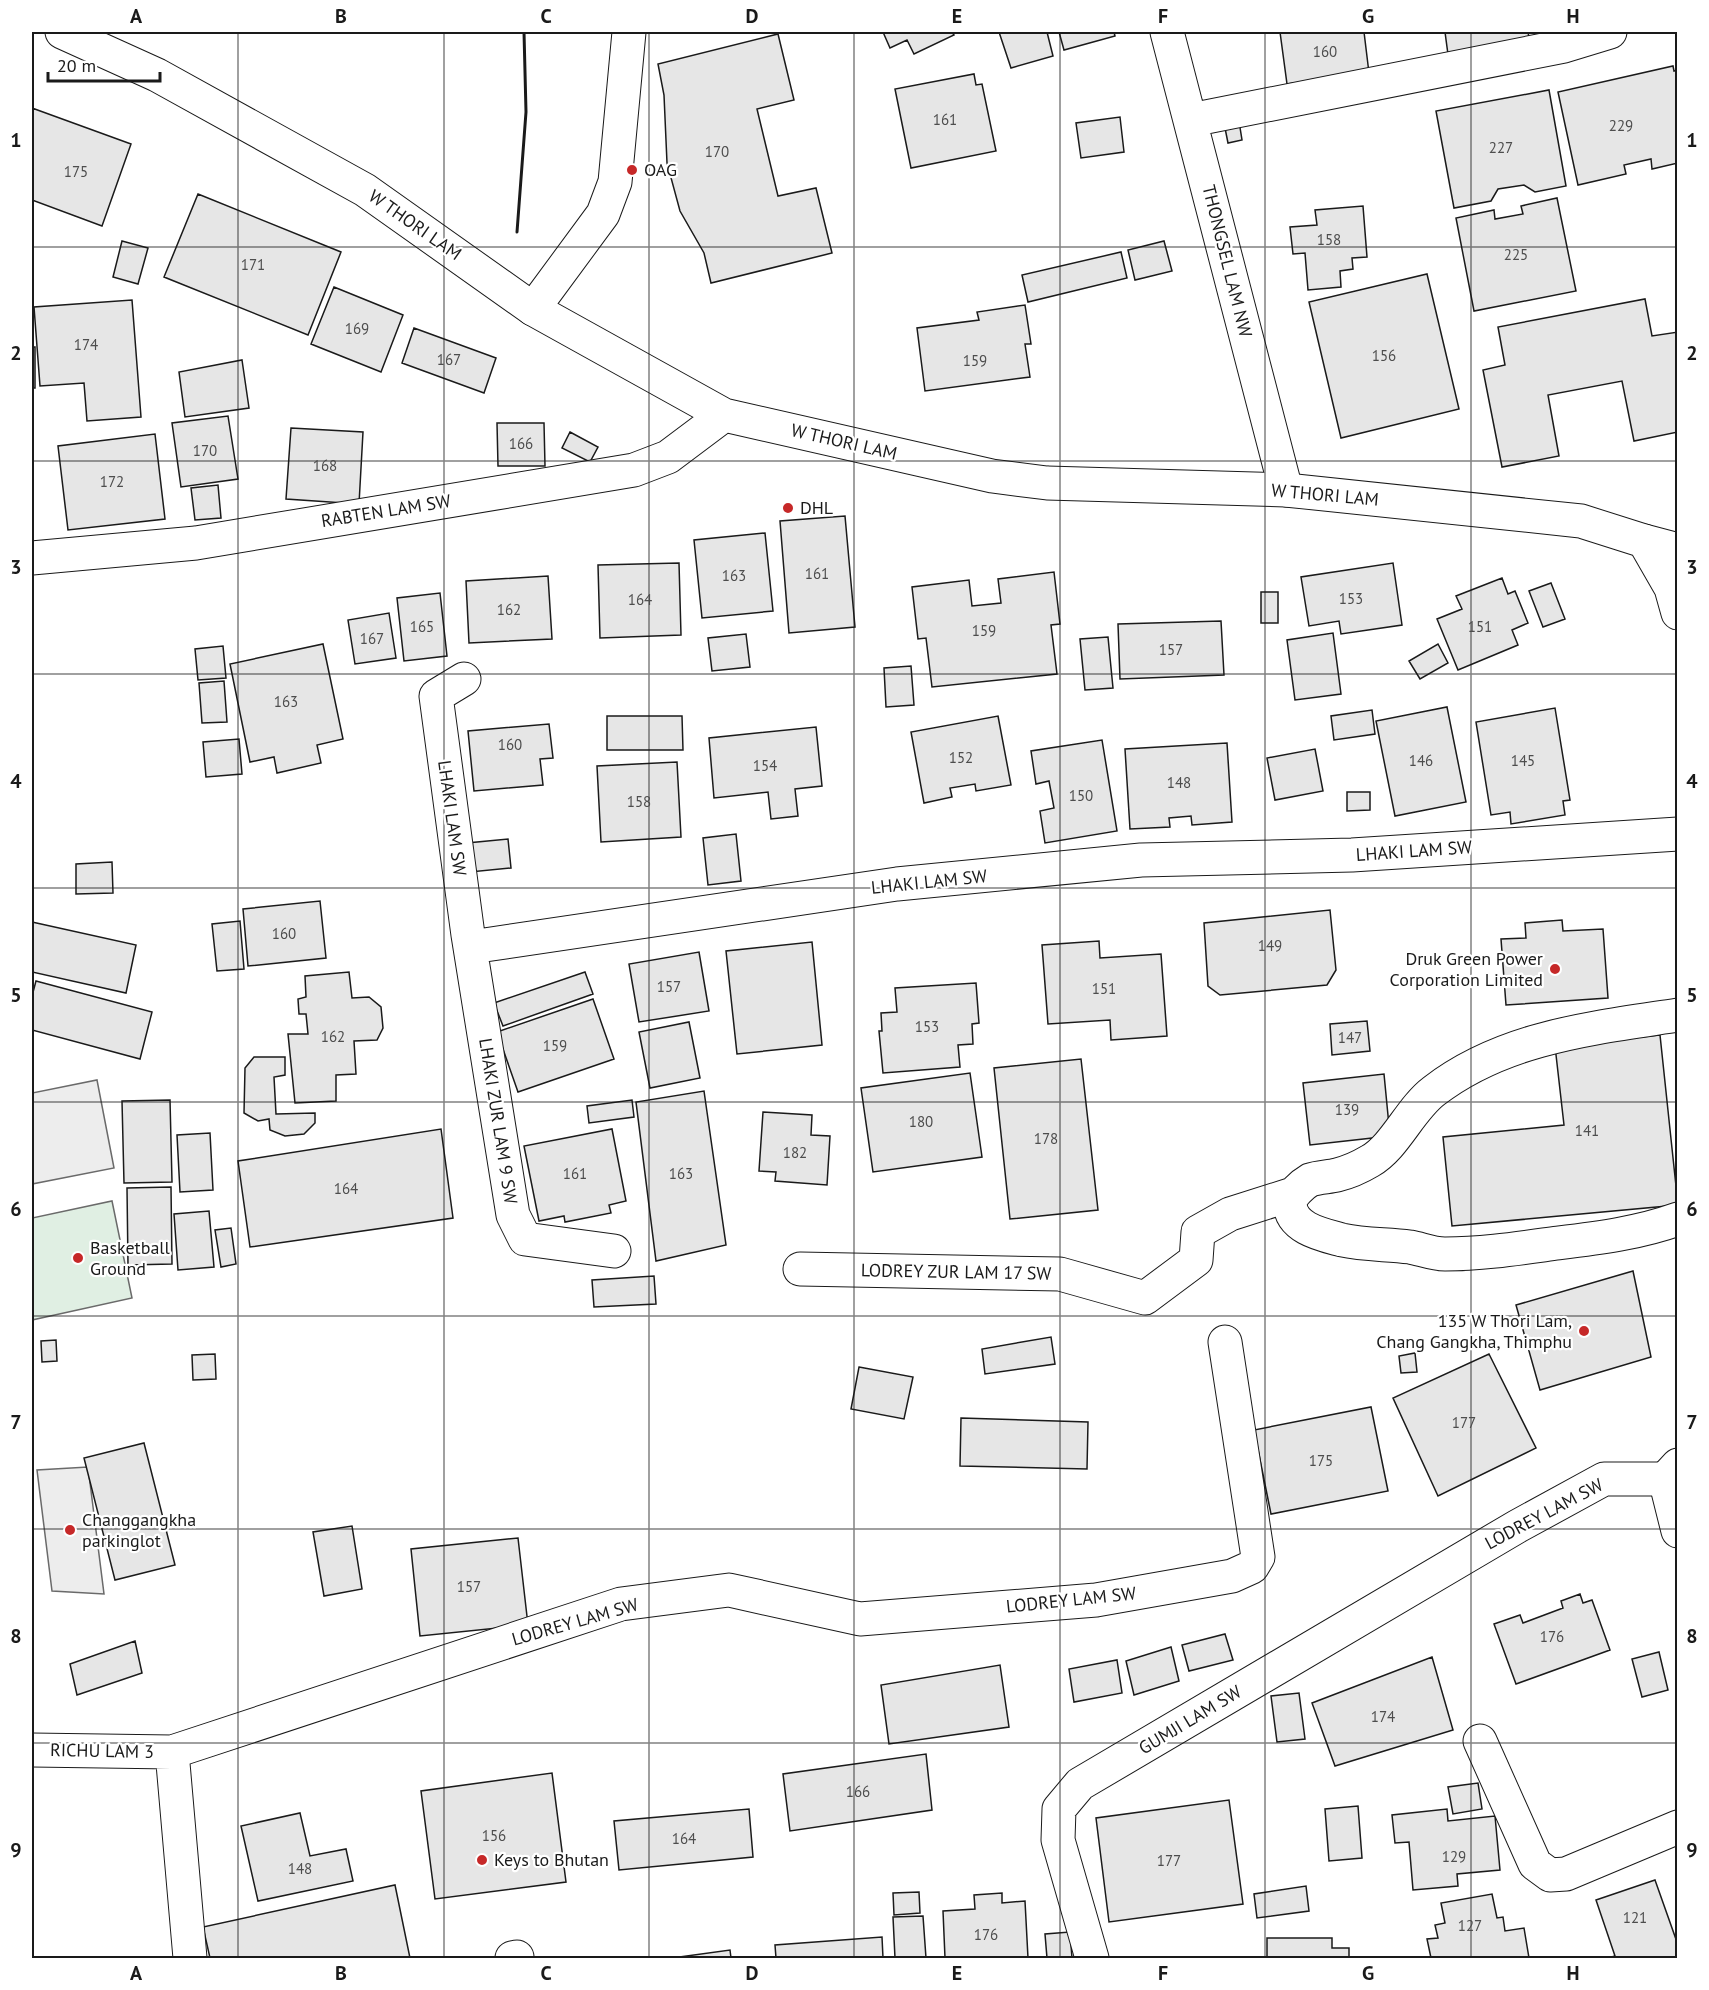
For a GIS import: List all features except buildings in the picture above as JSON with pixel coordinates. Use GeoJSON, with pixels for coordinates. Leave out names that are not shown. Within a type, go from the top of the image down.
{"type":"FeatureCollection","features":[{"type":"Feature","properties":{"kind":"street","name":"W THORI LAM"},"geometry":{"type":"LineString","coordinates":[[62,32],[157,75],[365,190],[533,309],[724,415],[1003,478],[1047,483],[1286,490],[1581,521],[1677,550]]}},
{"type":"Feature","properties":{"kind":"street"},"geometry":{"type":"LineString","coordinates":[[533,309],[603,214],[615,182],[629,32]]}},
{"type":"Feature","properties":{"kind":"street","name":"THONGSEL LAM NW"},"geometry":{"type":"LineString","coordinates":[[1167,32],[1286,490]]}},
{"type":"Feature","properties":{"kind":"street"},"geometry":{"type":"LineString","coordinates":[[1191,120],[1564,46],[1610,32]]}},
{"type":"Feature","properties":{"kind":"street","name":"RABTEN LAM SW"},"geometry":{"type":"LineString","coordinates":[[32,558],[196,543],[634,470],[668,457],[724,415]]}},
{"type":"Feature","properties":{"kind":"street"},"geometry":{"type":"LineString","coordinates":[[1644,541],[1671,588],[1677,613]]}},
{"type":"Feature","properties":{"kind":"street","name":"LHAKI LAM SW"},"geometry":{"type":"LineString","coordinates":[[464,679],[436,696],[471,947],[897,884],[1141,860],[1352,855],[1677,834]]}},
{"type":"Feature","properties":{"kind":"street","name":"LHAKI ZUR LAM 9 SW"},"geometry":{"type":"LineString","coordinates":[[471,947],[513,1215],[525,1239],[614,1251]]}},
{"type":"Feature","properties":{"kind":"street"},"geometry":{"type":"LineString","coordinates":[[1677,1015],[1562,1033],[1504,1051],[1449,1079],[1429,1094],[1374,1159],[1339,1174],[1310,1180],[1293,1194],[1290,1203],[1293,1213],[1312,1232],[1351,1242],[1384,1247],[1408,1247],[1443,1254],[1496,1251],[1584,1240],[1650,1229],[1677,1219]]}},
{"type":"Feature","properties":{"kind":"street","name":"LODREY ZUR LAM 17 SW"},"geometry":{"type":"LineString","coordinates":[[800,1269],[1060,1274],[1145,1298],[1196,1260],[1198,1232],[1230,1214],[1293,1194]]}},
{"type":"Feature","properties":{"kind":"street","name":"LODREY LAM SW"},"geometry":{"type":"LineString","coordinates":[[172,1752],[621,1604],[729,1590],[860,1619],[1096,1600],[1232,1576],[1252,1568],[1258,1557],[1225,1342]]}},
{"type":"Feature","properties":{"kind":"street"},"geometry":{"type":"LineString","coordinates":[[1671,1472],[1677,1531]]}},
{"type":"Feature","properties":{"kind":"street","name":"LODREY LAM SW"},"geometry":{"type":"LineString","coordinates":[[1461,1559],[1604,1479],[1671,1472]]}},
{"type":"Feature","properties":{"kind":"street","name":"GUMJI LAM SW"},"geometry":{"type":"LineString","coordinates":[[1092,1959],[1058,1840],[1059,1809],[1080,1785],[1461,1559]]}},
{"type":"Feature","properties":{"kind":"street"},"geometry":{"type":"LineString","coordinates":[[1480,1741],[1535,1864],[1550,1875],[1566,1874],[1677,1827]]}},
{"type":"Feature","properties":{"kind":"street","name":"RICHU LAM 3"},"geometry":{"type":"LineString","coordinates":[[32,1750],[172,1752]]}},
{"type":"Feature","properties":{"kind":"street"},"geometry":{"type":"LineString","coordinates":[[172,1752],[190,1959]]}},
{"type":"Feature","properties":{"kind":"green space","name":"Basketball Ground"},"geometry":{"type":"Polygon","coordinates":[[[112,1201],[132,1298],[32,1320],[32,1218],[112,1201]]]}},
{"type":"Feature","properties":{"kind":"shaded area"},"geometry":{"type":"Polygon","coordinates":[[[97,1080],[114,1168],[32,1184],[32,1093],[97,1080]]]}},
{"type":"Feature","properties":{"kind":"shaded area","name":"Changgangkha parkinglot"},"geometry":{"type":"Polygon","coordinates":[[[88,1467],[104,1594],[52,1591],[37,1470],[88,1467]]]}},
{"type":"Feature","properties":{"kind":"wall"},"geometry":{"type":"LineString","coordinates":[[517,232],[526,112],[524,32]]}},
{"type":"Feature","properties":{"kind":"place","name":"OAG"},"geometry":{"type":"Point","coordinates":[632,170]}},
{"type":"Feature","properties":{"kind":"place","name":"DHL"},"geometry":{"type":"Point","coordinates":[788,508]}},
{"type":"Feature","properties":{"kind":"place","name":"Druk Green Power Corporation Limited"},"geometry":{"type":"Point","coordinates":[1555,969]}},
{"type":"Feature","properties":{"kind":"place","name":"Basketball Ground"},"geometry":{"type":"Point","coordinates":[78,1258]}},
{"type":"Feature","properties":{"kind":"place","name":"135 W Thori Lam, Chang Gangkha, Thimphu"},"geometry":{"type":"Point","coordinates":[1584,1331]}},
{"type":"Feature","properties":{"kind":"place","name":"Changgangkha parkinglot"},"geometry":{"type":"Point","coordinates":[70,1530]}},
{"type":"Feature","properties":{"kind":"place","name":"Keys to Bhutan"},"geometry":{"type":"Point","coordinates":[482,1860]}}]}
